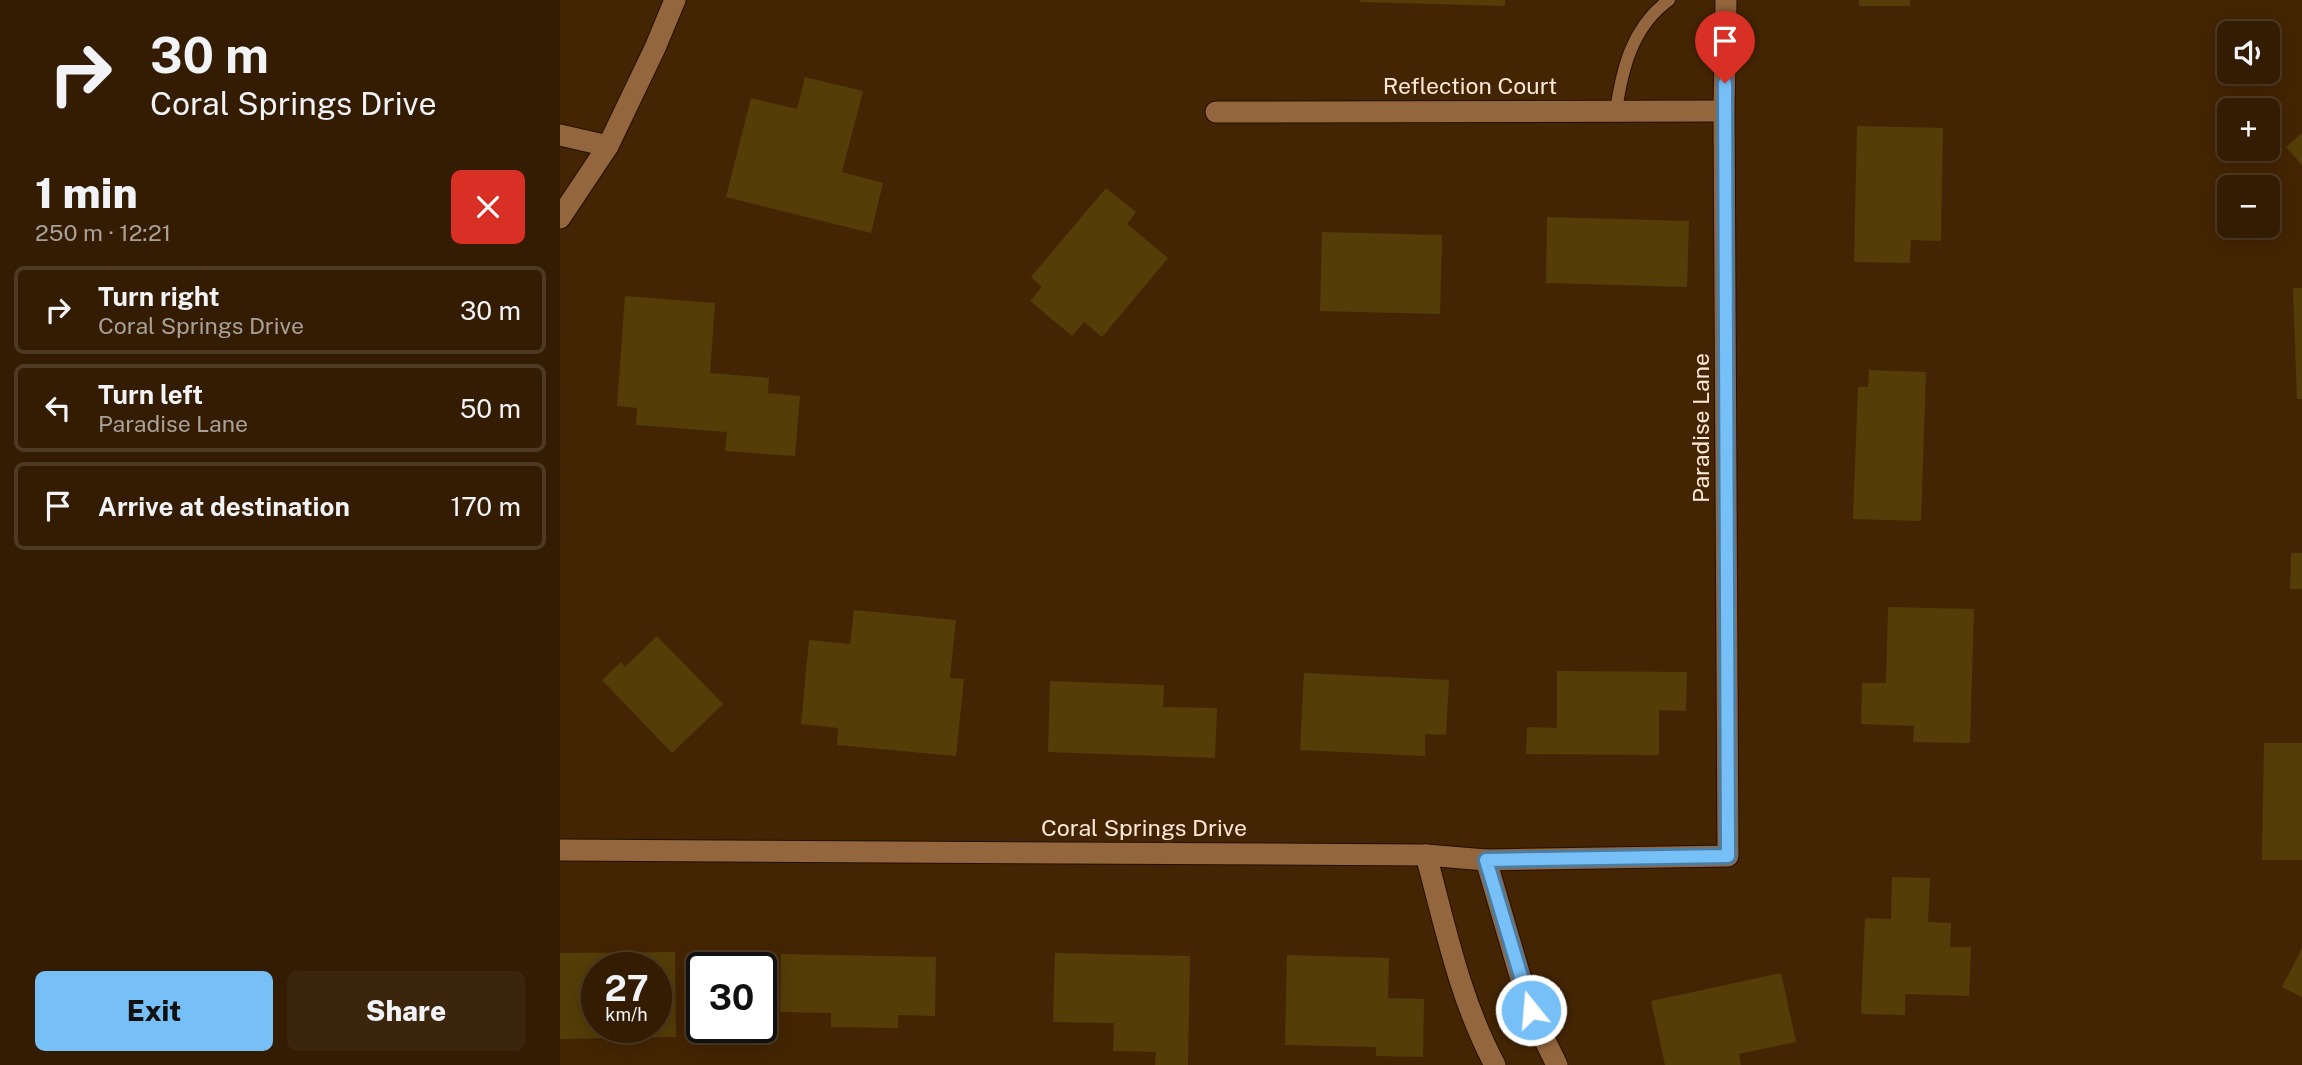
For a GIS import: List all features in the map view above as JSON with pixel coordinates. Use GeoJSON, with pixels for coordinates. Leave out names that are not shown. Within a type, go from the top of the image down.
{"type":"FeatureCollection","features":[{"type":"Feature","properties":{"kind":"street"},"geometry":{"type":"LineString","coordinates":[[560,218],[608,146],[655,48],[674,0]]}},
{"type":"Feature","properties":{"kind":"street","name":"Paradise Lane"},"geometry":{"type":"LineString","coordinates":[[1726,0],[1724,111],[1728,856]]}},
{"type":"Feature","properties":{"kind":"street","name":"Reflection Court"},"geometry":{"type":"LineString","coordinates":[[1216,112],[1724,111]]}},
{"type":"Feature","properties":{"kind":"street"},"geometry":{"type":"LineString","coordinates":[[560,135],[608,146]]}},
{"type":"Feature","properties":{"kind":"street","name":"Coral Springs Drive"},"geometry":{"type":"LineString","coordinates":[[560,850],[1426,855],[1486,860],[1728,856]]}},
{"type":"Feature","properties":{"kind":"street"},"geometry":{"type":"LineString","coordinates":[[1426,855],[1456,968],[1479,1035],[1495,1065]]}},
{"type":"Feature","properties":{"kind":"street"},"geometry":{"type":"LineString","coordinates":[[1486,860],[1531,1010],[1557,1065]]}},
{"type":"Feature","properties":{"kind":"lane"},"geometry":{"type":"LineString","coordinates":[[1616,111],[1622,72],[1634,40],[1656,9],[1669,0]]}},
{"type":"Feature","properties":{"kind":"building"},"geometry":{"type":"Polygon","coordinates":[[[1505,0],[1505,6],[1360,2],[1505,0]]]}},
{"type":"Feature","properties":{"kind":"building"},"geometry":{"type":"Polygon","coordinates":[[[1859,0],[1910,0],[1910,6],[1859,6],[1859,0]]]}},
{"type":"Feature","properties":{"kind":"building"},"geometry":{"type":"Polygon","coordinates":[[[805,77],[863,91],[842,172],[883,183],[871,233],[726,197],[751,98],[797,109],[805,77]]]}},
{"type":"Feature","properties":{"kind":"building"},"geometry":{"type":"Polygon","coordinates":[[[1857,126],[1943,128],[1941,241],[1911,240],[1910,263],[1854,262],[1857,126]]]}},
{"type":"Feature","properties":{"kind":"building"},"geometry":{"type":"Polygon","coordinates":[[[2302,133],[2302,165],[2286,147],[2302,133]]]}},
{"type":"Feature","properties":{"kind":"building"},"geometry":{"type":"Polygon","coordinates":[[[1106,188],[1136,212],[1127,224],[1168,258],[1102,337],[1084,322],[1072,336],[1030,301],[1042,287],[1031,277],[1106,188]]]}},
{"type":"Feature","properties":{"kind":"building"},"geometry":{"type":"Polygon","coordinates":[[[1547,217],[1689,221],[1687,287],[1546,283],[1547,217]]]}},
{"type":"Feature","properties":{"kind":"building"},"geometry":{"type":"Polygon","coordinates":[[[1322,232],[1442,235],[1440,314],[1320,311],[1322,232]]]}},
{"type":"Feature","properties":{"kind":"building"},"geometry":{"type":"Polygon","coordinates":[[[2293,288],[2302,288],[2302,399],[2297,399],[2293,288]]]}},
{"type":"Feature","properties":{"kind":"building"},"geometry":{"type":"Polygon","coordinates":[[[625,296],[715,303],[710,373],[769,378],[768,393],[800,396],[795,456],[725,451],[727,432],[636,425],[637,408],[617,406],[625,296]]]}},
{"type":"Feature","properties":{"kind":"building"},"geometry":{"type":"Polygon","coordinates":[[[1869,370],[1926,372],[1921,521],[1853,519],[1858,387],[1868,387],[1869,370]]]}},
{"type":"Feature","properties":{"kind":"building"},"geometry":{"type":"Polygon","coordinates":[[[2291,553],[2302,553],[2302,589],[2290,589],[2291,553]]]}},
{"type":"Feature","properties":{"kind":"building"},"geometry":{"type":"Polygon","coordinates":[[[1888,607],[1974,609],[1970,743],[1913,742],[1914,726],[1861,724],[1862,683],[1886,683],[1888,607]]]}},
{"type":"Feature","properties":{"kind":"building"},"geometry":{"type":"Polygon","coordinates":[[[854,610],[956,620],[950,678],[964,679],[956,756],[837,745],[838,728],[801,724],[809,640],[850,644],[854,610]]]}},
{"type":"Feature","properties":{"kind":"building"},"geometry":{"type":"Polygon","coordinates":[[[657,636],[723,704],[672,753],[602,680],[621,662],[625,667],[657,636]]]}},
{"type":"Feature","properties":{"kind":"building"},"geometry":{"type":"Polygon","coordinates":[[[1557,671],[1687,672],[1686,711],[1659,710],[1659,755],[1526,754],[1527,727],[1557,728],[1557,671]]]}},
{"type":"Feature","properties":{"kind":"building"},"geometry":{"type":"Polygon","coordinates":[[[1304,673],[1449,680],[1446,735],[1425,734],[1425,756],[1300,750],[1304,673]]]}},
{"type":"Feature","properties":{"kind":"building"},"geometry":{"type":"Polygon","coordinates":[[[1050,681],[1164,685],[1163,707],[1217,708],[1215,758],[1048,752],[1050,681]]]}},
{"type":"Feature","properties":{"kind":"building"},"geometry":{"type":"Polygon","coordinates":[[[2264,743],[2302,743],[2302,860],[2262,860],[2264,743]]]}},
{"type":"Feature","properties":{"kind":"building"},"geometry":{"type":"Polygon","coordinates":[[[1892,877],[1930,878],[1928,922],[1951,923],[1950,947],[1971,947],[1969,996],[1905,994],[1905,1015],[1861,1014],[1865,918],[1891,919],[1892,877]]]}},
{"type":"Feature","properties":{"kind":"building"},"geometry":{"type":"Polygon","coordinates":[[[2302,948],[2302,997],[2282,987],[2302,948]]]}},
{"type":"Feature","properties":{"kind":"building"},"geometry":{"type":"Polygon","coordinates":[[[672,952],[675,952],[676,1037],[672,1037],[672,952]]]}},
{"type":"Feature","properties":{"kind":"building"},"geometry":{"type":"Polygon","coordinates":[[[560,953],[581,953],[581,1039],[560,1039],[560,953]]]}},
{"type":"Feature","properties":{"kind":"building"},"geometry":{"type":"Polygon","coordinates":[[[1055,953],[1190,956],[1188,1065],[1155,1065],[1156,1052],[1113,1051],[1114,1023],[1053,1022],[1055,953]]]}},
{"type":"Feature","properties":{"kind":"building"},"geometry":{"type":"Polygon","coordinates":[[[781,954],[936,957],[935,1016],[898,1015],[898,1028],[831,1027],[831,1013],[780,1012],[781,954]]]}},
{"type":"Feature","properties":{"kind":"building"},"geometry":{"type":"Polygon","coordinates":[[[1287,955],[1389,958],[1388,998],[1424,999],[1423,1057],[1376,1056],[1376,1047],[1285,1045],[1287,955]]]}},
{"type":"Feature","properties":{"kind":"building"},"geometry":{"type":"Polygon","coordinates":[[[1781,973],[1796,1042],[1739,1054],[1741,1065],[1665,1065],[1651,1001],[1781,973]]]}},
{"type":"Feature","properties":{"kind":"route"},"geometry":{"type":"LineString","coordinates":[[1531,1010],[1486,860],[1728,856],[1725,83]]}}]}
